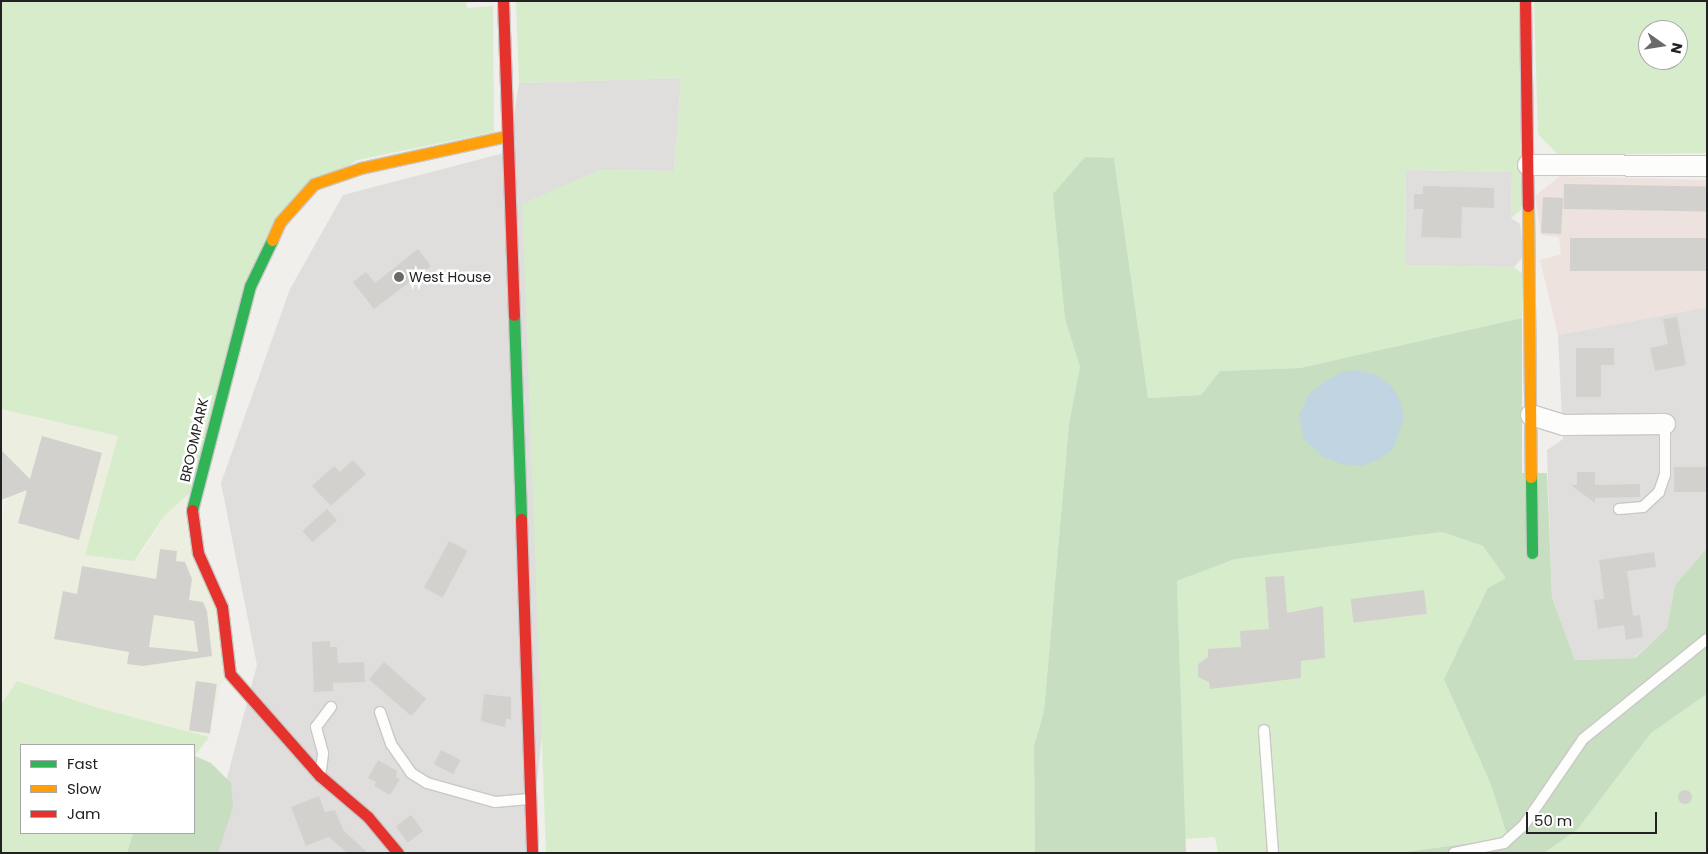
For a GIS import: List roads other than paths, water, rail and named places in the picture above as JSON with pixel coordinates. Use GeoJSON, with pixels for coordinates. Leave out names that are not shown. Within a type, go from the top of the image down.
{"type":"FeatureCollection","features":[{"type":"Feature","properties":{"kind":"street"},"geometry":{"type":"LineString","coordinates":[[503,1],[532,853]]}},
{"type":"Feature","properties":{"kind":"street"},"geometry":{"type":"LineString","coordinates":[[1525,1],[1532,553]]}},
{"type":"Feature","properties":{"kind":"street","name":"BROOMPARK"},"geometry":{"type":"LineString","coordinates":[[398,853],[368,817],[320,776],[230,674],[222,607],[198,553],[192,509],[250,286],[280,222],[314,184],[361,168],[507,136]]}},
{"type":"Feature","properties":{"kind":"street"},"geometry":{"type":"LineString","coordinates":[[1528,165],[1707,166]]}},
{"type":"Feature","properties":{"kind":"street"},"geometry":{"type":"LineString","coordinates":[[1531,415],[1563,425],[1665,424]]}},
{"type":"Feature","properties":{"kind":"lane"},"geometry":{"type":"LineString","coordinates":[[1619,509],[1643,508],[1659,492],[1665,475],[1665,424]]}},
{"type":"Feature","properties":{"kind":"lane"},"geometry":{"type":"LineString","coordinates":[[1454,853],[1504,843],[1524,826],[1583,739],[1707,639]]}},
{"type":"Feature","properties":{"kind":"lane"},"geometry":{"type":"LineString","coordinates":[[320,776],[323,754],[316,727],[330,707]]}},
{"type":"Feature","properties":{"kind":"lane"},"geometry":{"type":"LineString","coordinates":[[380,712],[391,744],[411,773],[427,783],[495,802],[530,798]]}},
{"type":"Feature","properties":{"kind":"lane"},"geometry":{"type":"LineString","coordinates":[[1264,730],[1273,853]]}},
{"type":"Feature","properties":{"kind":"water"},"geometry":{"type":"Polygon","coordinates":[[[1359,370],[1377,375],[1391,386],[1400,401],[1404,418],[1393,449],[1380,459],[1361,466],[1341,464],[1322,456],[1304,439],[1299,416],[1309,394],[1342,372],[1359,370]]]}},
{"type":"Feature","properties":{"kind":"place","name":"West House"},"geometry":{"type":"Point","coordinates":[399,277]}}]}
